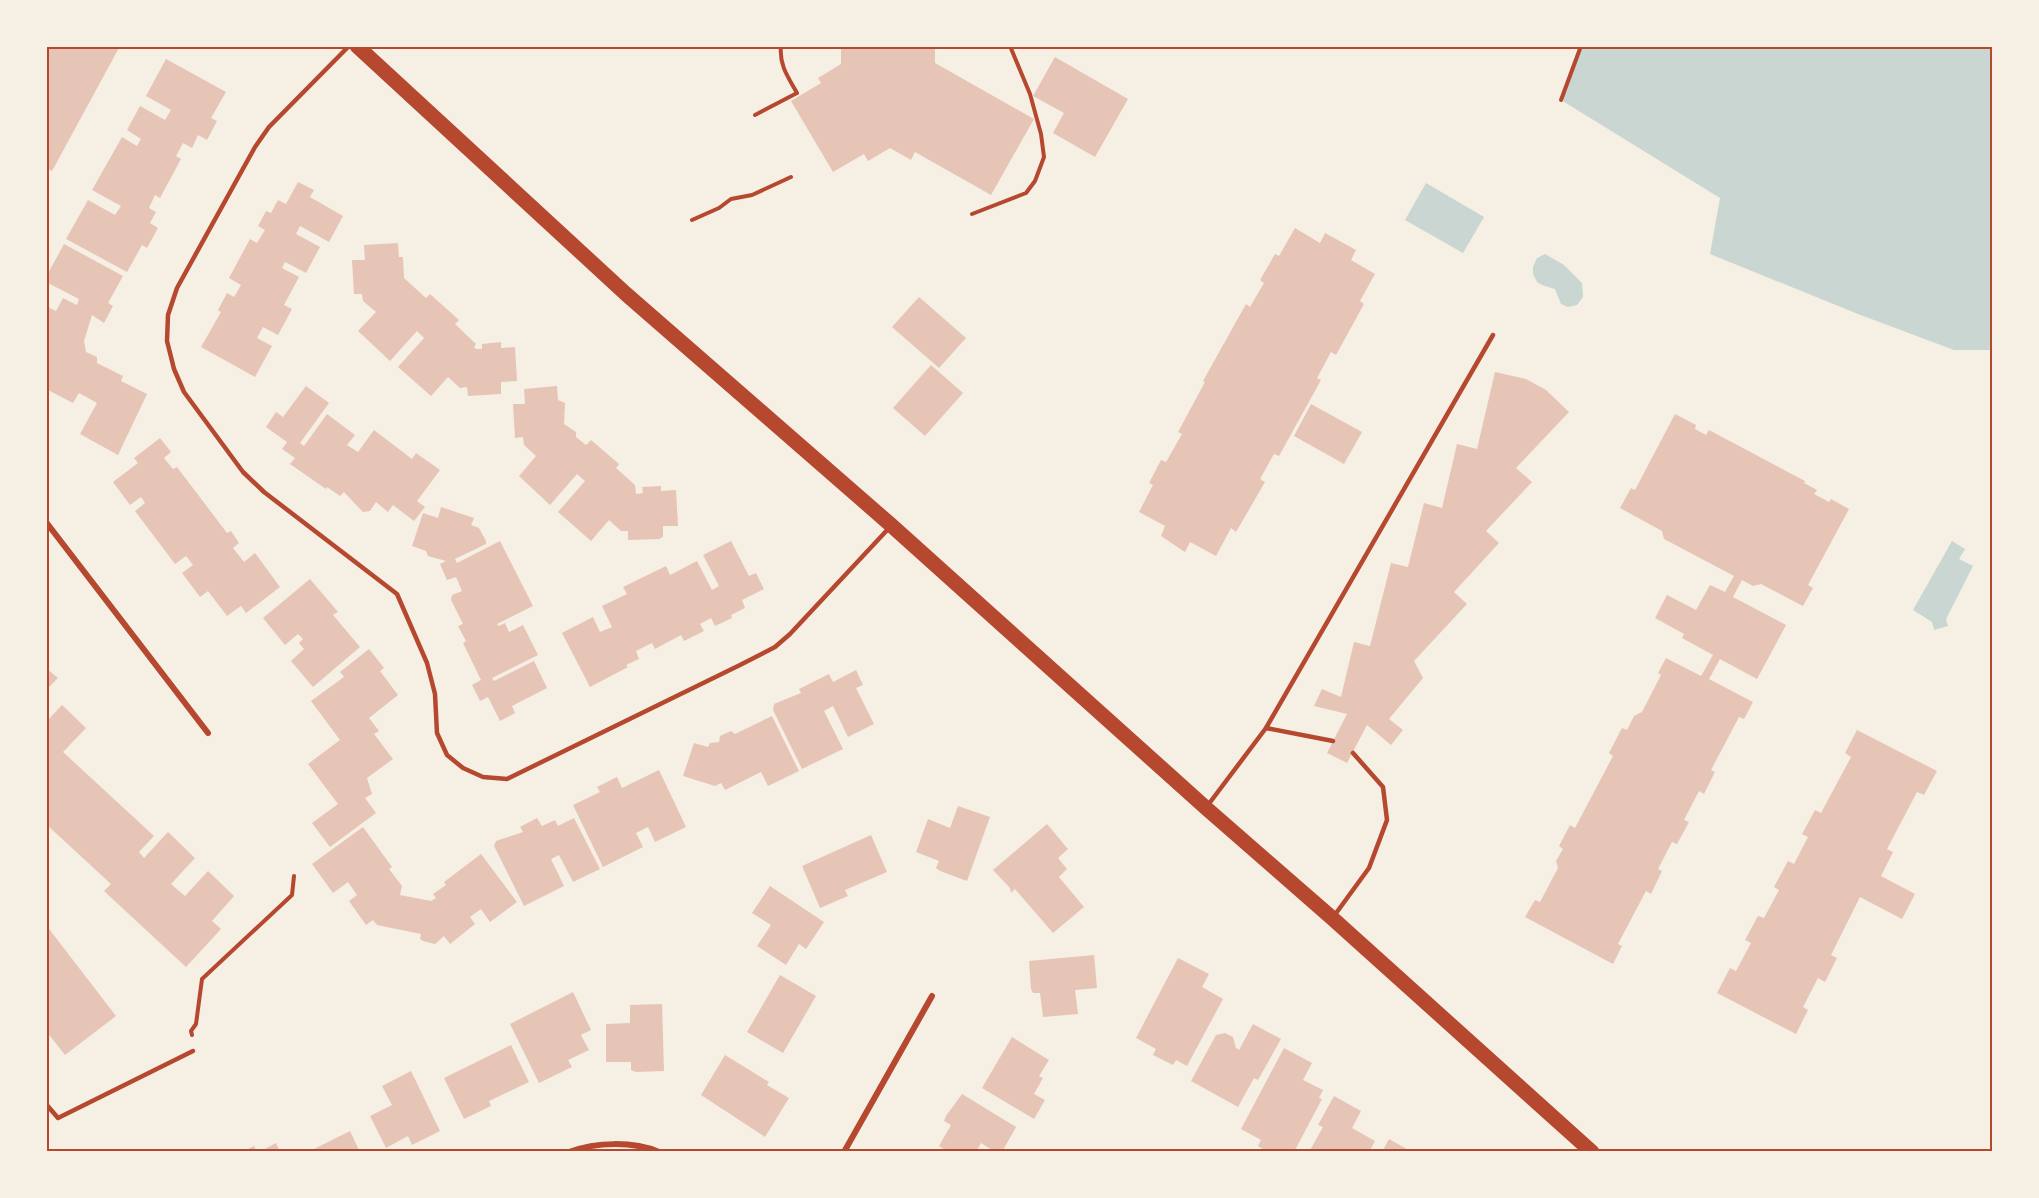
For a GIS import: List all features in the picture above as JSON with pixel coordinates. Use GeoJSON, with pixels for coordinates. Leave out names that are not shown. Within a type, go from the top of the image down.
{"type":"FeatureCollection","features":[{"type":"Feature","properties":{"kind":"main road"},"geometry":{"type":"LineString","coordinates":[[357,46],[626,294],[891,525],[1592,1152]]}},
{"type":"Feature","properties":{"kind":"street"},"geometry":{"type":"LineString","coordinates":[[46,522],[208,733]]}},
{"type":"Feature","properties":{"kind":"street"},"geometry":{"type":"LineString","coordinates":[[844,1152],[932,996]]}},
{"type":"Feature","properties":{"kind":"street"},"geometry":{"type":"LineString","coordinates":[[569,1152],[583,1147],[628,1145],[650,1148],[659,1152]]}},
{"type":"Feature","properties":{"kind":"lane"},"geometry":{"type":"LineString","coordinates":[[349,46],[268,127],[255,147],[177,288],[168,315],[167,340],[174,369],[184,392],[243,472],[264,492],[397,594],[427,663],[435,694],[437,733],[447,755],[463,768],[483,777],[507,779],[748,661],[775,647],[790,634],[891,525]]}},
{"type":"Feature","properties":{"kind":"lane"},"geometry":{"type":"LineString","coordinates":[[1206,808],[1266,728],[1493,335]]}},
{"type":"Feature","properties":{"kind":"lane"},"geometry":{"type":"LineString","coordinates":[[1266,728],[1333,741]]}},
{"type":"Feature","properties":{"kind":"lane"},"geometry":{"type":"LineString","coordinates":[[1332,918],[1369,868],[1387,820],[1383,787],[1353,753]]}},
{"type":"Feature","properties":{"kind":"lane"},"geometry":{"type":"LineString","coordinates":[[46,1104],[58,1118],[193,1051]]}},
{"type":"Feature","properties":{"kind":"path"},"geometry":{"type":"LineString","coordinates":[[755,115],[797,93],[783,69],[780,57],[781,46]]}},
{"type":"Feature","properties":{"kind":"path"},"geometry":{"type":"LineString","coordinates":[[972,214],[1026,193],[1035,181],[1044,157],[1041,134],[1030,94],[1010,46]]}},
{"type":"Feature","properties":{"kind":"path"},"geometry":{"type":"LineString","coordinates":[[1561,100],[1581,46]]}},
{"type":"Feature","properties":{"kind":"path"},"geometry":{"type":"LineString","coordinates":[[692,220],[719,208],[731,199],[752,195],[791,177]]}},
{"type":"Feature","properties":{"kind":"path"},"geometry":{"type":"LineString","coordinates":[[193,1051],[191,1031],[196,1024],[202,979],[292,895],[294,876]]}},
{"type":"Feature","properties":{"kind":"shaded area"},"geometry":{"type":"Polygon","coordinates":[[[1581,47],[1992,47],[1992,350],[1954,350],[1710,254],[1720,198],[1561,100],[1581,47]]]}},
{"type":"Feature","properties":{"kind":"shaded area"},"geometry":{"type":"Polygon","coordinates":[[[1426,183],[1484,217],[1463,253],[1405,220],[1426,183]]]}},
{"type":"Feature","properties":{"kind":"shaded area"},"geometry":{"type":"Polygon","coordinates":[[[1545,254],[1564,265],[1582,283],[1583,297],[1577,305],[1568,307],[1561,304],[1555,289],[1537,282],[1533,274],[1533,267],[1537,258],[1545,254]]]}},
{"type":"Feature","properties":{"kind":"shaded area"},"geometry":{"type":"Polygon","coordinates":[[[1952,541],[1965,549],[1959,559],[1973,566],[1946,619],[1948,626],[1934,630],[1932,622],[1913,610],[1952,541]]]}},
{"type":"Feature","properties":{"kind":"building"},"geometry":{"type":"Polygon","coordinates":[[[46,46],[120,46],[52,171],[46,168],[46,46]]]}},
{"type":"Feature","properties":{"kind":"building"},"geometry":{"type":"Polygon","coordinates":[[[841,46],[935,46],[935,63],[1034,119],[991,195],[915,152],[911,160],[890,148],[868,161],[864,154],[833,172],[791,101],[821,83],[818,78],[841,64],[841,46]]]}},
{"type":"Feature","properties":{"kind":"building"},"geometry":{"type":"Polygon","coordinates":[[[1055,57],[1128,99],[1095,157],[1053,133],[1064,113],[1033,96],[1055,57]]]}},
{"type":"Feature","properties":{"kind":"building"},"geometry":{"type":"Polygon","coordinates":[[[166,59],[226,92],[211,118],[217,121],[207,140],[198,135],[192,148],[183,143],[176,156],[181,159],[160,198],[155,195],[149,208],[156,212],[150,223],[158,228],[147,248],[142,245],[127,272],[66,239],[88,200],[115,215],[121,206],[92,190],[122,137],[137,146],[141,139],[127,130],[140,106],[165,120],[171,110],[146,96],[166,59]]]}},
{"type":"Feature","properties":{"kind":"building"},"geometry":{"type":"Polygon","coordinates":[[[298,182],[314,190],[310,197],[343,216],[329,242],[300,226],[296,234],[320,247],[306,273],[285,262],[282,268],[299,277],[284,305],[292,309],[278,335],[263,327],[257,338],[272,346],[255,377],[201,347],[221,312],[218,310],[227,293],[234,297],[241,285],[229,278],[250,239],[257,243],[265,230],[258,226],[266,211],[271,213],[278,200],[286,204],[298,182]]]}},
{"type":"Feature","properties":{"kind":"building"},"geometry":{"type":"Polygon","coordinates":[[[1295,228],[1320,243],[1325,233],[1356,250],[1351,260],[1375,274],[1360,301],[1364,304],[1336,355],[1331,352],[1317,378],[1321,380],[1279,456],[1274,454],[1260,479],[1265,482],[1236,532],[1231,528],[1216,556],[1190,542],[1185,552],[1161,536],[1165,526],[1139,512],[1153,485],[1149,483],[1161,460],[1166,462],[1182,434],[1178,432],[1205,382],[1203,381],[1246,304],[1250,307],[1264,283],[1260,280],[1275,254],[1279,256],[1295,228]]]}},
{"type":"Feature","properties":{"kind":"building"},"geometry":{"type":"Polygon","coordinates":[[[398,243],[399,257],[403,257],[404,278],[426,298],[430,294],[459,320],[455,324],[476,344],[474,347],[476,349],[482,349],[482,344],[501,342],[501,348],[515,347],[517,381],[501,382],[501,394],[468,396],[467,387],[460,388],[448,377],[431,396],[398,367],[424,338],[417,331],[390,361],[358,331],[376,312],[363,301],[362,294],[354,294],[352,260],[365,260],[364,245],[398,243]]]}},
{"type":"Feature","properties":{"kind":"building"},"geometry":{"type":"Polygon","coordinates":[[[64,244],[123,276],[108,303],[113,306],[104,323],[92,315],[84,341],[86,352],[97,357],[97,363],[123,376],[121,381],[147,394],[118,455],[80,434],[97,403],[79,393],[73,403],[46,389],[48,380],[46,379],[46,306],[56,311],[63,298],[77,305],[79,299],[46,282],[46,277],[64,244]]]}},
{"type":"Feature","properties":{"kind":"building"},"geometry":{"type":"Polygon","coordinates":[[[919,297],[966,338],[939,368],[892,327],[919,297]]]}},
{"type":"Feature","properties":{"kind":"building"},"geometry":{"type":"Polygon","coordinates":[[[931,365],[963,393],[925,436],[893,408],[931,365]]]}},
{"type":"Feature","properties":{"kind":"building"},"geometry":{"type":"Polygon","coordinates":[[[1495,372],[1526,379],[1546,390],[1569,412],[1516,468],[1532,482],[1486,531],[1499,543],[1454,592],[1467,604],[1414,661],[1423,678],[1389,719],[1403,730],[1391,745],[1367,725],[1347,763],[1327,753],[1347,714],[1314,706],[1322,689],[1341,697],[1354,642],[1370,646],[1391,563],[1408,567],[1424,503],[1442,508],[1457,444],[1477,449],[1495,372]]]}},
{"type":"Feature","properties":{"kind":"building"},"geometry":{"type":"Polygon","coordinates":[[[306,386],[329,403],[300,443],[304,446],[327,414],[355,435],[347,445],[358,452],[374,430],[412,459],[416,453],[440,470],[417,501],[425,507],[414,521],[393,505],[388,512],[376,502],[370,511],[363,512],[344,492],[340,496],[327,487],[326,489],[290,464],[295,458],[282,449],[287,442],[266,427],[276,412],[283,417],[306,386]]]}},
{"type":"Feature","properties":{"kind":"building"},"geometry":{"type":"Polygon","coordinates":[[[557,386],[558,400],[565,403],[564,424],[576,432],[576,437],[586,445],[591,440],[619,464],[616,468],[635,485],[636,494],[643,493],[642,487],[661,486],[661,491],[676,490],[678,526],[663,526],[663,537],[659,539],[628,540],[628,531],[621,531],[609,520],[591,541],[558,512],[585,481],[577,474],[550,505],[519,476],[536,456],[524,445],[523,437],[515,438],[513,404],[525,404],[524,389],[557,386]]]}},
{"type":"Feature","properties":{"kind":"building"},"geometry":{"type":"Polygon","coordinates":[[[1311,404],[1362,432],[1344,464],[1294,436],[1311,404]]]}},
{"type":"Feature","properties":{"kind":"building"},"geometry":{"type":"Polygon","coordinates":[[[1675,414],[1696,425],[1695,429],[1706,435],[1709,430],[1805,481],[1804,483],[1817,490],[1814,494],[1829,502],[1831,499],[1849,509],[1808,585],[1813,588],[1803,606],[1761,584],[1753,586],[1742,580],[1733,597],[1786,625],[1757,679],[1720,659],[1709,679],[1753,702],[1744,719],[1739,717],[1711,770],[1715,772],[1704,794],[1699,791],[1684,820],[1689,822],[1677,844],[1672,842],[1658,869],[1662,871],[1651,894],[1646,891],[1618,944],[1622,946],[1613,964],[1525,917],[1535,900],[1540,902],[1558,868],[1556,861],[1563,849],[1559,846],[1570,825],[1575,828],[1613,756],[1609,753],[1622,728],[1627,730],[1634,716],[1642,712],[1661,675],[1658,673],[1666,658],[1701,676],[1713,655],[1682,638],[1684,634],[1655,618],[1667,595],[1696,610],[1710,585],[1725,592],[1734,576],[1664,539],[1662,531],[1620,508],[1631,488],[1635,490],[1675,414]]]}},
{"type":"Feature","properties":{"kind":"building"},"geometry":{"type":"Polygon","coordinates":[[[160,438],[171,452],[164,458],[173,469],[177,467],[227,533],[231,531],[239,543],[233,548],[244,562],[255,553],[280,587],[246,613],[241,606],[227,616],[208,591],[200,597],[182,573],[193,565],[186,556],[175,564],[135,511],[145,503],[141,497],[130,505],[113,482],[138,463],[134,458],[160,438]]]}},
{"type":"Feature","properties":{"kind":"building"},"geometry":{"type":"Polygon","coordinates":[[[441,507],[474,518],[471,525],[479,528],[486,541],[486,544],[455,559],[457,563],[500,541],[533,606],[497,624],[499,626],[505,623],[509,632],[523,625],[538,655],[492,678],[494,681],[534,661],[547,688],[512,706],[515,713],[500,721],[488,697],[480,701],[472,685],[481,680],[463,643],[466,641],[458,626],[463,624],[451,600],[452,595],[462,591],[456,577],[447,580],[440,564],[446,561],[428,556],[426,551],[412,546],[423,513],[438,518],[441,507]]]}},
{"type":"Feature","properties":{"kind":"building"},"geometry":{"type":"Polygon","coordinates":[[[731,541],[749,576],[756,573],[764,589],[742,600],[745,608],[731,615],[732,618],[715,626],[711,618],[700,624],[704,631],[684,641],[681,635],[655,649],[652,643],[636,651],[639,659],[626,665],[628,667],[590,687],[562,633],[593,617],[600,632],[612,627],[602,606],[627,594],[623,587],[666,566],[670,575],[697,561],[712,590],[719,586],[703,555],[731,541]]]}},
{"type":"Feature","properties":{"kind":"building"},"geometry":{"type":"Polygon","coordinates":[[[310,579],[338,612],[333,615],[360,647],[313,687],[291,661],[304,649],[299,643],[303,639],[298,634],[285,645],[263,618],[310,579]]]}},
{"type":"Feature","properties":{"kind":"building"},"geometry":{"type":"Polygon","coordinates":[[[369,649],[384,668],[380,671],[398,695],[369,718],[379,731],[374,734],[393,759],[367,778],[372,794],[365,798],[376,813],[330,847],[312,823],[338,804],[308,764],[340,740],[311,701],[344,677],[340,672],[369,649]]]}},
{"type":"Feature","properties":{"kind":"building"},"geometry":{"type":"Polygon","coordinates":[[[46,668],[58,678],[46,690],[46,668]]]}},
{"type":"Feature","properties":{"kind":"building"},"geometry":{"type":"Polygon","coordinates":[[[856,670],[863,685],[856,688],[874,724],[848,737],[833,706],[824,711],[843,749],[802,769],[773,710],[774,704],[801,693],[799,689],[829,674],[833,682],[856,670]]]}},
{"type":"Feature","properties":{"kind":"building"},"geometry":{"type":"Polygon","coordinates":[[[62,705],[86,728],[63,752],[154,836],[139,852],[144,858],[168,832],[195,858],[171,884],[185,896],[208,871],[234,896],[212,921],[221,929],[186,967],[104,891],[111,884],[46,824],[46,722],[62,705]]]}},
{"type":"Feature","properties":{"kind":"building"},"geometry":{"type":"Polygon","coordinates":[[[772,716],[799,771],[768,786],[761,772],[725,790],[721,783],[715,786],[683,776],[694,743],[708,747],[710,743],[719,742],[720,736],[731,731],[735,734],[772,716]]]}},
{"type":"Feature","properties":{"kind":"building"},"geometry":{"type":"Polygon","coordinates":[[[1857,730],[1937,771],[1924,795],[1917,792],[1887,849],[1893,852],[1881,876],[1915,894],[1902,919],[1860,897],[1831,955],[1837,958],[1825,982],[1818,978],[1803,1007],[1808,1010],[1796,1034],[1717,993],[1730,968],[1736,971],[1751,943],[1745,940],[1758,916],[1764,918],[1779,890],[1774,887],[1788,861],[1794,864],[1808,837],[1802,834],[1815,810],[1821,813],[1851,757],[1845,753],[1857,730]]]}},
{"type":"Feature","properties":{"kind":"building"},"geometry":{"type":"Polygon","coordinates":[[[659,770],[686,827],[655,842],[648,827],[636,833],[643,847],[603,867],[573,805],[600,792],[597,787],[617,777],[622,788],[659,770]]]}},
{"type":"Feature","properties":{"kind":"building"},"geometry":{"type":"Polygon","coordinates":[[[958,806],[990,817],[967,881],[940,871],[936,868],[939,861],[916,852],[928,819],[950,828],[958,806]]]}},
{"type":"Feature","properties":{"kind":"building"},"geometry":{"type":"Polygon","coordinates":[[[537,818],[542,826],[555,820],[558,826],[574,818],[600,869],[573,882],[559,855],[551,859],[564,886],[524,906],[494,846],[496,841],[523,832],[520,827],[537,818]]]}},
{"type":"Feature","properties":{"kind":"building"},"geometry":{"type":"Polygon","coordinates":[[[1047,824],[1068,849],[1058,858],[1067,869],[1059,877],[1084,907],[1053,933],[1015,889],[1011,893],[1010,888],[993,870],[1047,824]]]}},
{"type":"Feature","properties":{"kind":"building"},"geometry":{"type":"Polygon","coordinates":[[[363,827],[392,867],[389,869],[402,886],[400,895],[431,901],[436,898],[433,894],[446,885],[444,882],[481,854],[517,902],[490,922],[481,909],[470,917],[475,924],[450,944],[444,936],[435,944],[420,939],[421,934],[377,925],[373,920],[366,925],[349,901],[357,895],[348,882],[333,893],[312,864],[363,827]]]}},
{"type":"Feature","properties":{"kind":"building"},"geometry":{"type":"Polygon","coordinates":[[[871,835],[887,872],[845,890],[848,896],[820,908],[802,866],[871,835]]]}},
{"type":"Feature","properties":{"kind":"building"},"geometry":{"type":"Polygon","coordinates":[[[770,886],[824,922],[806,949],[799,944],[786,965],[757,946],[771,925],[752,913],[770,886]]]}},
{"type":"Feature","properties":{"kind":"building"},"geometry":{"type":"Polygon","coordinates":[[[46,925],[116,1016],[65,1055],[46,1031],[46,925]]]}},
{"type":"Feature","properties":{"kind":"building"},"geometry":{"type":"Polygon","coordinates":[[[1094,955],[1097,988],[1075,990],[1078,1014],[1043,1017],[1040,993],[1033,993],[1031,989],[1029,961],[1094,955]]]}},
{"type":"Feature","properties":{"kind":"building"},"geometry":{"type":"Polygon","coordinates":[[[1178,958],[1209,974],[1202,987],[1223,999],[1187,1066],[1176,1060],[1173,1065],[1153,1055],[1156,1049],[1136,1038],[1178,958]]]}},
{"type":"Feature","properties":{"kind":"building"},"geometry":{"type":"Polygon","coordinates":[[[780,975],[816,996],[783,1053],[747,1032],[780,975]]]}},
{"type":"Feature","properties":{"kind":"building"},"geometry":{"type":"Polygon","coordinates":[[[573,992],[591,1030],[581,1035],[589,1050],[568,1060],[572,1067],[539,1083],[510,1024],[573,992]]]}},
{"type":"Feature","properties":{"kind":"building"},"geometry":{"type":"Polygon","coordinates":[[[662,1004],[664,1071],[636,1072],[631,1070],[631,1062],[606,1062],[606,1024],[630,1023],[630,1005],[662,1004]]]}},
{"type":"Feature","properties":{"kind":"building"},"geometry":{"type":"Polygon","coordinates":[[[1253,1024],[1281,1039],[1258,1080],[1254,1078],[1238,1107],[1191,1081],[1216,1035],[1225,1033],[1233,1037],[1236,1048],[1239,1050],[1253,1024]]]}},
{"type":"Feature","properties":{"kind":"building"},"geometry":{"type":"Polygon","coordinates":[[[1012,1037],[1049,1060],[1039,1076],[1043,1078],[1034,1094],[1045,1100],[1034,1119],[982,1088],[1012,1037]]]}},
{"type":"Feature","properties":{"kind":"building"},"geometry":{"type":"Polygon","coordinates":[[[511,1045],[529,1082],[489,1101],[491,1106],[464,1119],[444,1078],[511,1045]]]}},
{"type":"Feature","properties":{"kind":"building"},"geometry":{"type":"Polygon","coordinates":[[[1284,1048],[1312,1063],[1303,1080],[1323,1090],[1319,1098],[1322,1099],[1294,1152],[1280,1150],[1267,1152],[1258,1146],[1261,1140],[1241,1129],[1284,1048]]]}},
{"type":"Feature","properties":{"kind":"building"},"geometry":{"type":"Polygon","coordinates":[[[725,1055],[769,1082],[767,1085],[789,1098],[765,1137],[701,1095],[725,1055]]]}},
{"type":"Feature","properties":{"kind":"building"},"geometry":{"type":"Polygon","coordinates":[[[411,1071],[440,1131],[412,1145],[408,1136],[386,1148],[370,1116],[392,1105],[382,1086],[411,1071]]]}},
{"type":"Feature","properties":{"kind":"building"},"geometry":{"type":"Polygon","coordinates":[[[962,1094],[1016,1127],[1002,1152],[995,1152],[981,1143],[976,1152],[948,1152],[939,1146],[951,1125],[944,1121],[946,1116],[962,1094]]]}},
{"type":"Feature","properties":{"kind":"building"},"geometry":{"type":"Polygon","coordinates":[[[1334,1096],[1361,1111],[1352,1128],[1375,1141],[1369,1152],[1309,1152],[1323,1127],[1318,1125],[1334,1096]]]}},
{"type":"Feature","properties":{"kind":"building"},"geometry":{"type":"Polygon","coordinates":[[[350,1131],[360,1152],[308,1152],[350,1131]]]}},
{"type":"Feature","properties":{"kind":"building"},"geometry":{"type":"Polygon","coordinates":[[[1389,1139],[1412,1152],[1382,1152],[1389,1139]]]}},
{"type":"Feature","properties":{"kind":"building"},"geometry":{"type":"Polygon","coordinates":[[[276,1143],[280,1152],[259,1152],[276,1143]]]}},
{"type":"Feature","properties":{"kind":"building"},"geometry":{"type":"Polygon","coordinates":[[[254,1146],[257,1152],[242,1152],[254,1146]]]}}]}
